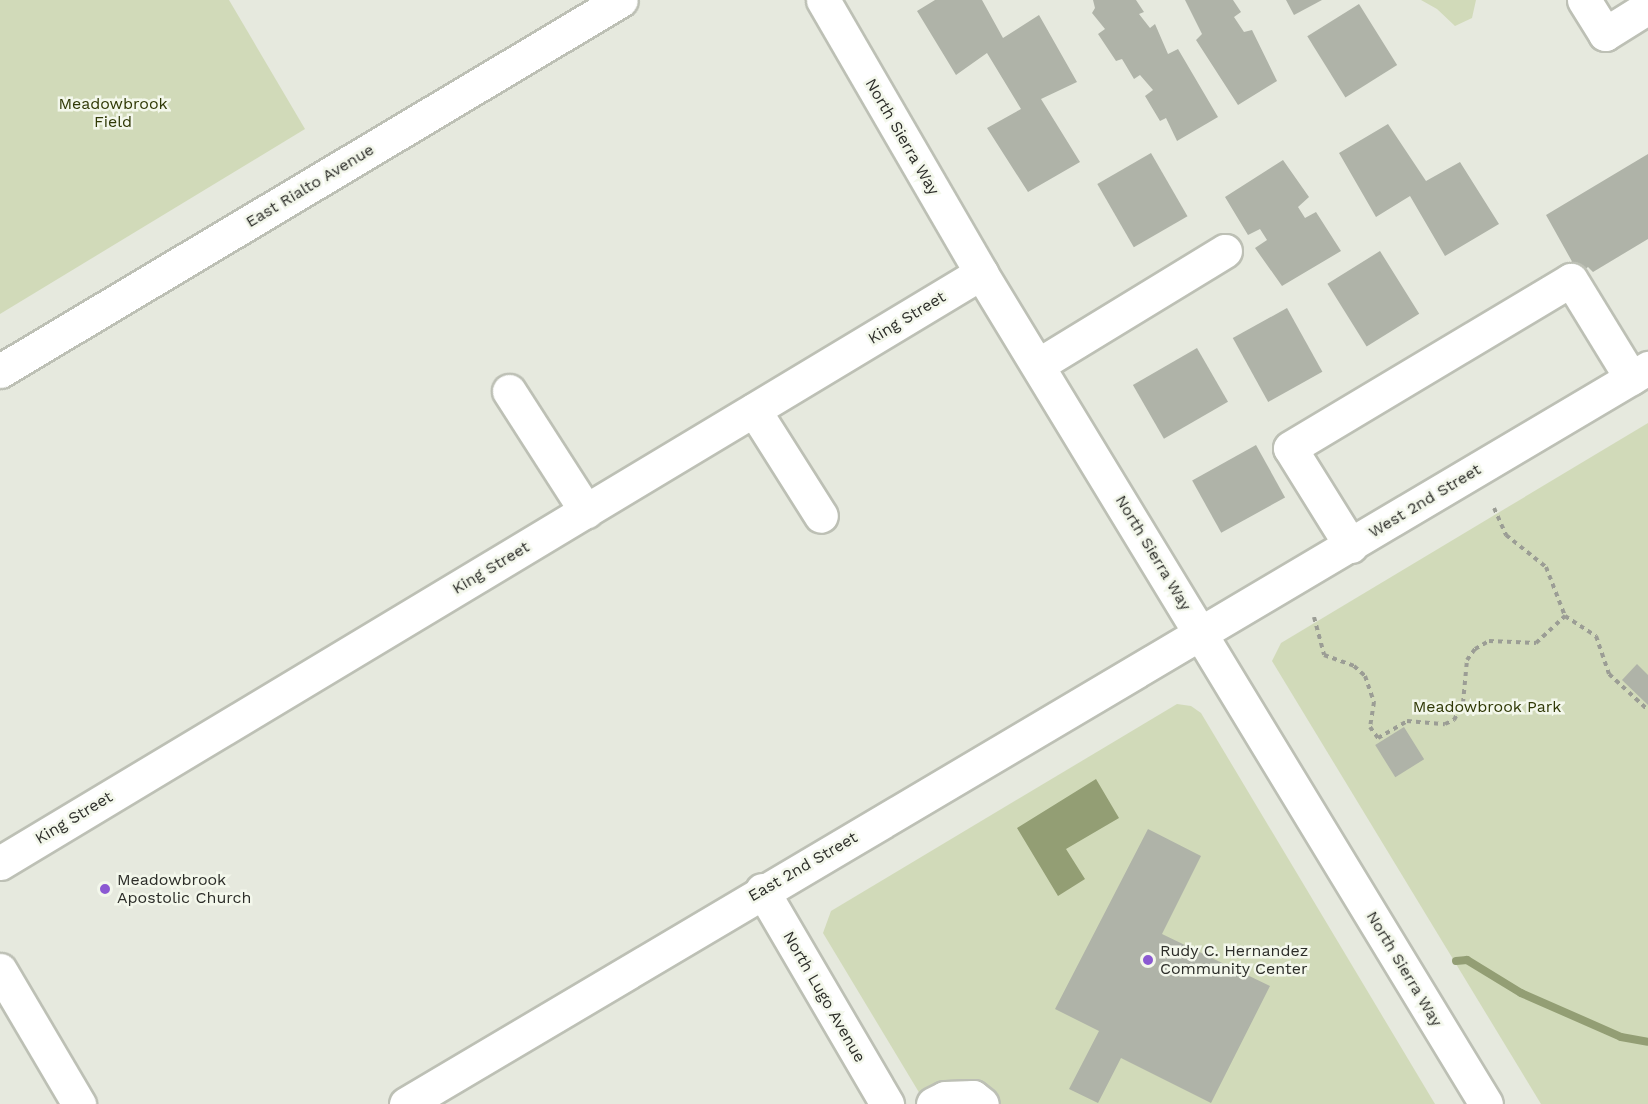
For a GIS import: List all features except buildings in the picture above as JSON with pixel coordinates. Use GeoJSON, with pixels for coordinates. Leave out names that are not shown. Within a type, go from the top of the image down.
{"type":"FeatureCollection","features":[{"type":"Feature","properties":{"kind":"street","name":"East Rialto Avenue"},"geometry":{"type":"LineString","coordinates":[[0,371],[621,0]]}},
{"type":"Feature","properties":{"kind":"street","name":"North Sierra Way"},"geometry":{"type":"LineString","coordinates":[[823,0],[981,273],[1486,1104]]}},
{"type":"Feature","properties":{"kind":"street"},"geometry":{"type":"LineString","coordinates":[[1584,0],[1605,34],[1648,7]]}},
{"type":"Feature","properties":{"kind":"street"},"geometry":{"type":"LineString","coordinates":[[1038,365],[1225,251]]}},
{"type":"Feature","properties":{"kind":"street","name":"King Street"},"geometry":{"type":"LineString","coordinates":[[0,863],[981,273]]}},
{"type":"Feature","properties":{"kind":"street"},"geometry":{"type":"LineString","coordinates":[[1351,546],[1290,448],[1571,280],[1640,373]]}},
{"type":"Feature","properties":{"kind":"street","name":"West 2nd Street"},"geometry":{"type":"LineString","coordinates":[[1202,634],[1640,373]]}},
{"type":"Feature","properties":{"kind":"street"},"geometry":{"type":"LineString","coordinates":[[509,391],[586,511]]}},
{"type":"Feature","properties":{"kind":"street"},"geometry":{"type":"LineString","coordinates":[[754,410],[821,516]]}},
{"type":"Feature","properties":{"kind":"street","name":"East 2nd Street"},"geometry":{"type":"LineString","coordinates":[[406,1104],[762,890],[1202,634]]}},
{"type":"Feature","properties":{"kind":"street","name":"North Lugo Avenue"},"geometry":{"type":"LineString","coordinates":[[762,890],[887,1104]]}},
{"type":"Feature","properties":{"kind":"street"},"geometry":{"type":"LineString","coordinates":[[0,970],[79,1104]]}},
{"type":"Feature","properties":{"kind":"street"},"geometry":{"type":"LineString","coordinates":[[933,1104],[945,1098],[973,1097],[982,1104]]}},
{"type":"Feature","properties":{"kind":"path"},"geometry":{"type":"LineString","coordinates":[[1494,508],[1506,535],[1546,567],[1565,616],[1596,636],[1609,674],[1648,710]]}},
{"type":"Feature","properties":{"kind":"path"},"geometry":{"type":"LineString","coordinates":[[1314,617],[1324,655],[1354,666],[1365,676],[1374,702],[1370,727],[1378,738],[1407,722],[1445,724],[1454,720],[1463,703],[1467,660],[1475,649],[1489,641],[1536,643],[1565,616]]}},
{"type":"Feature","properties":{"kind":"green space","name":"Meadowbrook Field"},"geometry":{"type":"Polygon","coordinates":[[[0,0],[229,0],[305,129],[0,314],[0,0]]]}},
{"type":"Feature","properties":{"kind":"green space"},"geometry":{"type":"Polygon","coordinates":[[[1421,0],[1476,0],[1472,18],[1455,26],[1437,9],[1421,0]]]}},
{"type":"Feature","properties":{"kind":"green space","name":"Meadowbrook Park"},"geometry":{"type":"Polygon","coordinates":[[[1648,423],[1648,1104],[1541,1104],[1272,661],[1281,643],[1648,423]]]}},
{"type":"Feature","properties":{"kind":"green space"},"geometry":{"type":"Polygon","coordinates":[[[1177,704],[1191,706],[1201,713],[1435,1104],[926,1104],[823,933],[831,911],[1177,704]]]}},
{"type":"Feature","properties":{"kind":"shaded area"},"geometry":{"type":"Polygon","coordinates":[[[1096,779],[1119,818],[1066,849],[1085,879],[1058,896],[1017,828],[1096,779]]]}},
{"type":"Feature","properties":{"kind":"waterway"},"geometry":{"type":"LineString","coordinates":[[1456,961],[1467,960],[1521,993],[1621,1037],[1648,1042]]}},
{"type":"Feature","properties":{"kind":"place","name":"Meadowbrook Apostolic Church"},"geometry":{"type":"Point","coordinates":[105,889]}},
{"type":"Feature","properties":{"kind":"place","name":"Rudy C. Hernandez Community Center"},"geometry":{"type":"Point","coordinates":[1148,960]}}]}
